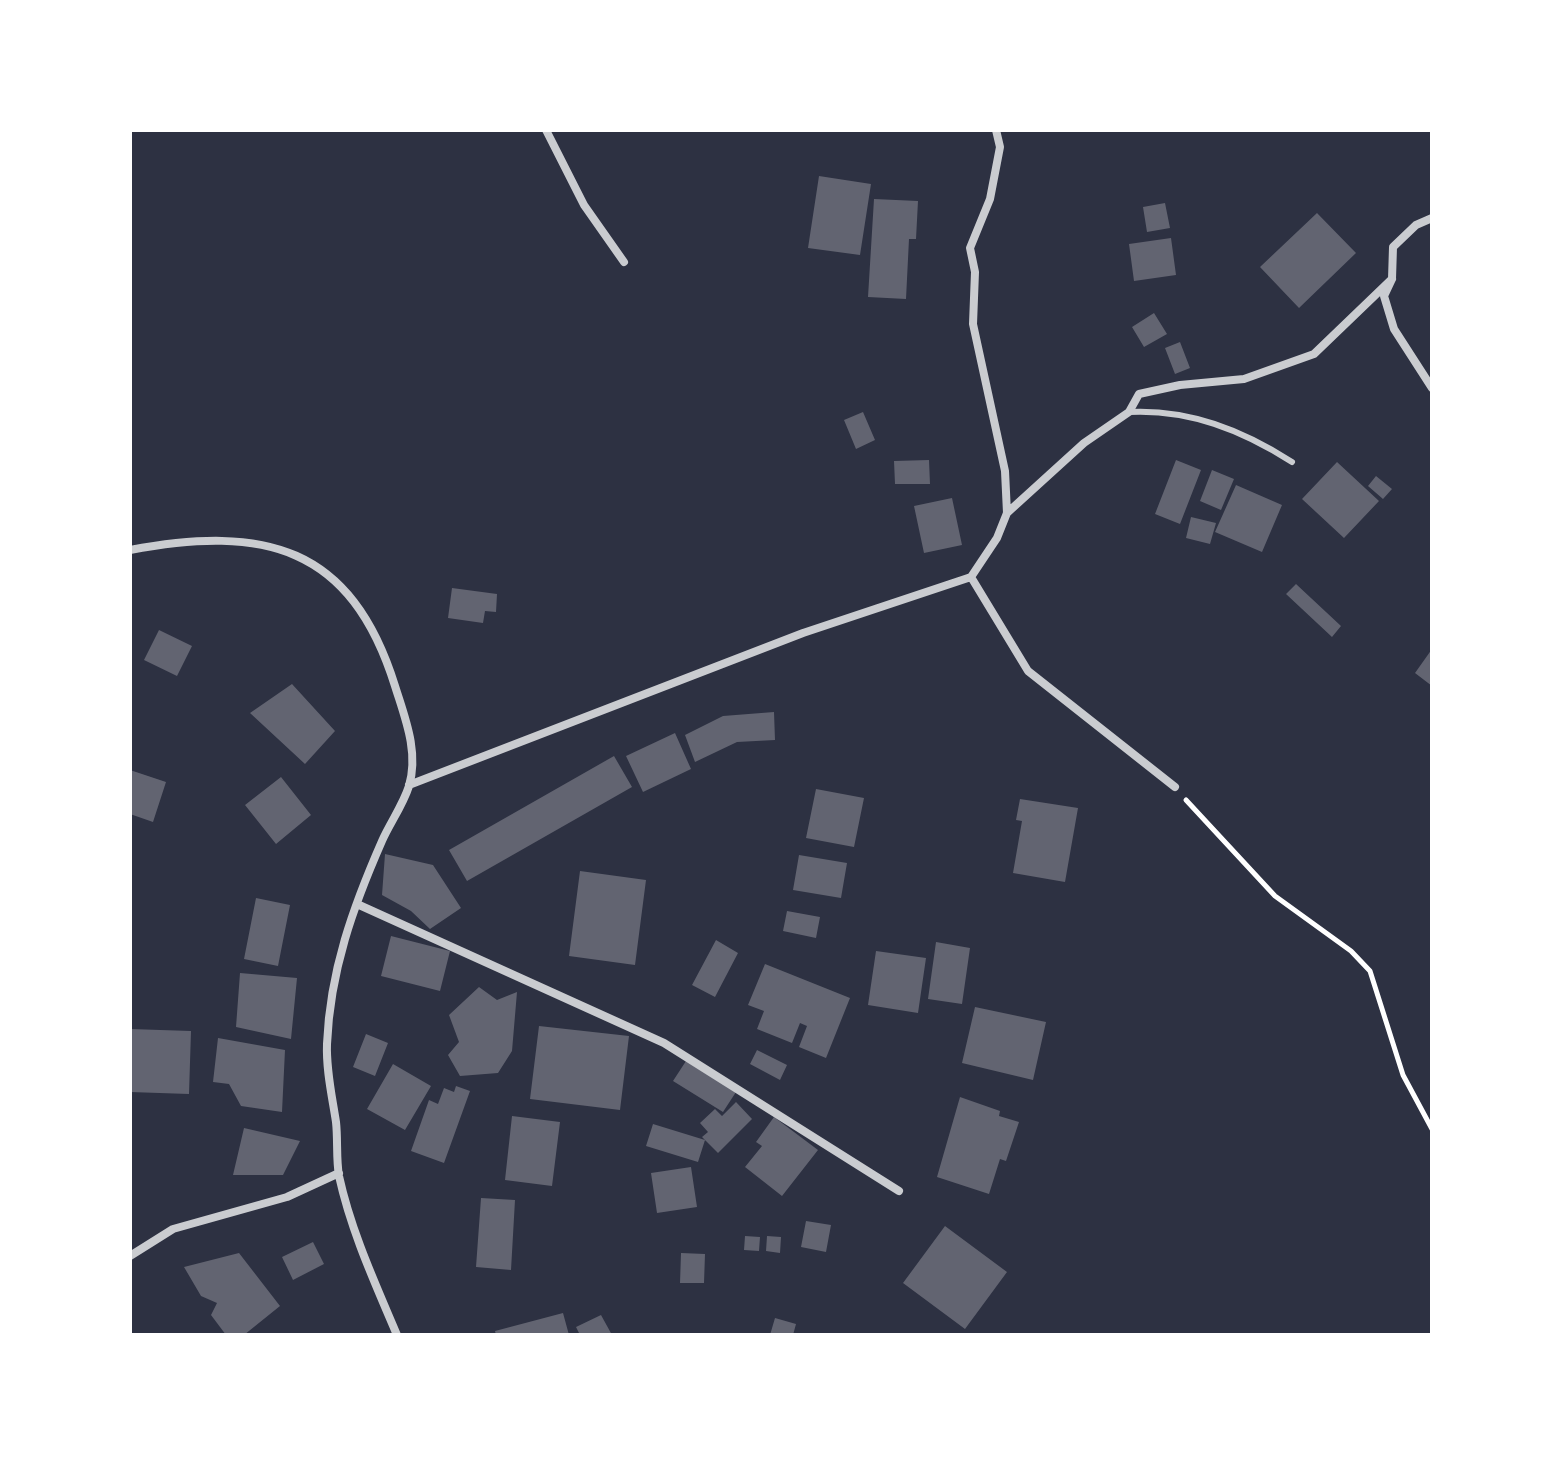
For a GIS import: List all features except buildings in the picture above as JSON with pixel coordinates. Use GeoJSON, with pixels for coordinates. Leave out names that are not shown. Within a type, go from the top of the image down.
{"type":"FeatureCollection","features":[{"type":"Feature","properties":{"kind":"street"},"geometry":{"type":"LineString","coordinates":[[546,130],[584,205],[624,262]]}},
{"type":"Feature","properties":{"kind":"street"},"geometry":{"type":"LineString","coordinates":[[409,785],[803,633],[971,577],[997,538],[1007,513],[1005,471],[973,324],[975,272],[970,248],[990,199],[1000,147],[996,130]]}},
{"type":"Feature","properties":{"kind":"street"},"geometry":{"type":"LineString","coordinates":[[1432,218],[1416,225],[1393,247],[1392,279],[1384,296],[1394,329],[1432,388]]}},
{"type":"Feature","properties":{"kind":"street"},"geometry":{"type":"LineString","coordinates":[[1007,513],[1084,443],[1129,412],[1139,394],[1180,385],[1244,379],[1314,354],[1392,279]]}},
{"type":"Feature","properties":{"kind":"street"},"geometry":{"type":"LineString","coordinates":[[130,550],[202,540],[263,544],[299,556],[327,575],[364,612],[382,645],[413,746],[409,785],[343,940],[332,985],[327,1047],[340,1147],[339,1173],[359,1243],[397,1335]]}},
{"type":"Feature","properties":{"kind":"street"},"geometry":{"type":"LineString","coordinates":[[971,577],[1028,671],[1175,787]]}},
{"type":"Feature","properties":{"kind":"street"},"geometry":{"type":"LineString","coordinates":[[357,904],[664,1043],[899,1191]]}},
{"type":"Feature","properties":{"kind":"street"},"geometry":{"type":"LineString","coordinates":[[130,1256],[173,1229],[287,1197],[339,1173]]}},
{"type":"Feature","properties":{"kind":"lane"},"geometry":{"type":"LineString","coordinates":[[1129,412],[1182,413],[1257,439],[1292,462]]}},
{"type":"Feature","properties":{"kind":"path"},"geometry":{"type":"LineString","coordinates":[[1175,787],[1275,896],[1351,951],[1370,971],[1403,1075],[1432,1129]]}}]}
